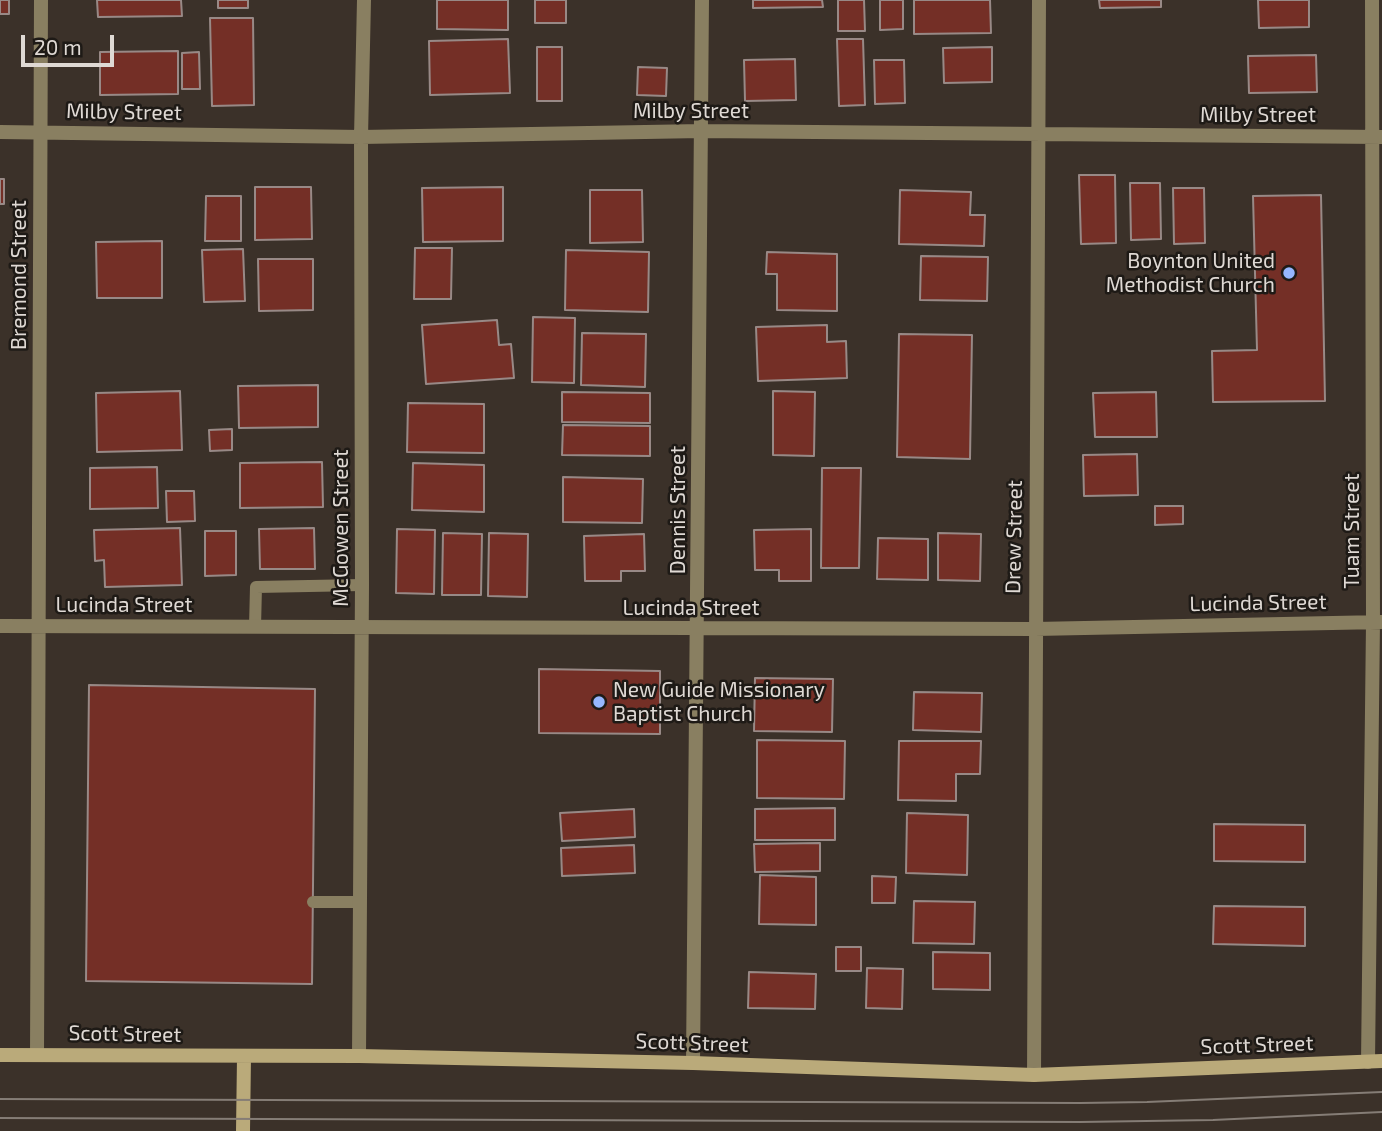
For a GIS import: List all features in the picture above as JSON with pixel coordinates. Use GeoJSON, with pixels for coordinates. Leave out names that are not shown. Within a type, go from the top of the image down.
{"type":"FeatureCollection","features":[{"type":"Feature","properties":{"kind":"main road","name":"Scott Street"},"geometry":{"type":"LineString","coordinates":[[0,1055],[359,1056],[694,1063],[1034,1075],[1375,1061]]}},
{"type":"Feature","properties":{"kind":"main road"},"geometry":{"type":"LineString","coordinates":[[243,1131],[244,1057]]}},
{"type":"Feature","properties":{"kind":"street","name":"Bremond Street"},"geometry":{"type":"LineString","coordinates":[[37,1054],[41,0]]}},
{"type":"Feature","properties":{"kind":"street","name":"McGowen Street"},"geometry":{"type":"LineString","coordinates":[[359,1056],[361,137],[364,0]]}},
{"type":"Feature","properties":{"kind":"street","name":"Dennis Street"},"geometry":{"type":"LineString","coordinates":[[694,1063],[702,0]]}},
{"type":"Feature","properties":{"kind":"street","name":"Drew Street"},"geometry":{"type":"LineString","coordinates":[[1034,1075],[1040,0]]}},
{"type":"Feature","properties":{"kind":"street","name":"Tuam Street"},"geometry":{"type":"LineString","coordinates":[[1371,0],[1376,137],[1378,622],[1375,1061]]}},
{"type":"Feature","properties":{"kind":"street","name":"Milby Street"},"geometry":{"type":"LineString","coordinates":[[0,132],[361,137],[702,131],[1376,137]]}},
{"type":"Feature","properties":{"kind":"street","name":"Lucinda Street"},"geometry":{"type":"LineString","coordinates":[[0,626],[1035,629],[1378,622]]}},
{"type":"Feature","properties":{"kind":"lane"},"geometry":{"type":"LineString","coordinates":[[255,627],[256,587],[362,585]]}},
{"type":"Feature","properties":{"kind":"lane"},"geometry":{"type":"LineString","coordinates":[[313,902],[360,902]]}},
{"type":"Feature","properties":{"kind":"building"},"geometry":{"type":"Polygon","coordinates":[[[0,0],[9,0],[9,14],[0,14],[0,0]]]}},
{"type":"Feature","properties":{"kind":"building"},"geometry":{"type":"Polygon","coordinates":[[[97,0],[181,0],[182,16],[98,17],[97,0]]]}},
{"type":"Feature","properties":{"kind":"building"},"geometry":{"type":"Polygon","coordinates":[[[218,0],[248,0],[248,8],[218,8],[218,0]]]}},
{"type":"Feature","properties":{"kind":"building"},"geometry":{"type":"Polygon","coordinates":[[[437,0],[508,0],[508,30],[437,29],[437,0]]]}},
{"type":"Feature","properties":{"kind":"building"},"geometry":{"type":"Polygon","coordinates":[[[535,0],[566,0],[566,23],[535,23],[535,0]]]}},
{"type":"Feature","properties":{"kind":"building"},"geometry":{"type":"Polygon","coordinates":[[[753,0],[822,0],[823,7],[753,8],[753,0]]]}},
{"type":"Feature","properties":{"kind":"building"},"geometry":{"type":"Polygon","coordinates":[[[838,0],[864,0],[865,31],[838,31],[838,0]]]}},
{"type":"Feature","properties":{"kind":"building"},"geometry":{"type":"Polygon","coordinates":[[[880,0],[903,0],[903,29],[880,30],[880,0]]]}},
{"type":"Feature","properties":{"kind":"building"},"geometry":{"type":"Polygon","coordinates":[[[914,0],[990,0],[991,33],[914,34],[914,0]]]}},
{"type":"Feature","properties":{"kind":"building"},"geometry":{"type":"Polygon","coordinates":[[[1099,0],[1161,0],[1161,7],[1100,8],[1099,0]]]}},
{"type":"Feature","properties":{"kind":"building"},"geometry":{"type":"Polygon","coordinates":[[[1258,0],[1309,0],[1309,27],[1259,28],[1258,0]]]}},
{"type":"Feature","properties":{"kind":"building"},"geometry":{"type":"Polygon","coordinates":[[[210,18],[253,18],[254,105],[212,106],[210,18]]]}},
{"type":"Feature","properties":{"kind":"building"},"geometry":{"type":"Polygon","coordinates":[[[508,39],[510,93],[430,95],[429,41],[508,39]]]}},
{"type":"Feature","properties":{"kind":"building"},"geometry":{"type":"Polygon","coordinates":[[[837,39],[863,39],[865,105],[839,106],[837,39]]]}},
{"type":"Feature","properties":{"kind":"building"},"geometry":{"type":"Polygon","coordinates":[[[537,47],[562,47],[562,101],[537,101],[537,47]]]}},
{"type":"Feature","properties":{"kind":"building"},"geometry":{"type":"Polygon","coordinates":[[[992,47],[992,82],[944,83],[943,48],[992,47]]]}},
{"type":"Feature","properties":{"kind":"building"},"geometry":{"type":"Polygon","coordinates":[[[178,51],[178,94],[100,95],[100,52],[178,51]]]}},
{"type":"Feature","properties":{"kind":"building"},"geometry":{"type":"Polygon","coordinates":[[[199,52],[200,89],[182,89],[182,53],[199,52]]]}},
{"type":"Feature","properties":{"kind":"building"},"geometry":{"type":"Polygon","coordinates":[[[1316,55],[1317,92],[1249,93],[1248,56],[1316,55]]]}},
{"type":"Feature","properties":{"kind":"building"},"geometry":{"type":"Polygon","coordinates":[[[795,59],[796,100],[745,101],[744,60],[795,59]]]}},
{"type":"Feature","properties":{"kind":"building"},"geometry":{"type":"Polygon","coordinates":[[[874,60],[904,60],[905,103],[875,104],[874,60]]]}},
{"type":"Feature","properties":{"kind":"building"},"geometry":{"type":"Polygon","coordinates":[[[638,67],[667,68],[666,96],[637,95],[638,67]]]}},
{"type":"Feature","properties":{"kind":"building"},"geometry":{"type":"Polygon","coordinates":[[[1079,175],[1115,175],[1116,243],[1081,244],[1079,175]]]}},
{"type":"Feature","properties":{"kind":"building"},"geometry":{"type":"Polygon","coordinates":[[[0,179],[4,179],[4,204],[0,204],[0,179]]]}},
{"type":"Feature","properties":{"kind":"building"},"geometry":{"type":"Polygon","coordinates":[[[1130,183],[1160,183],[1161,239],[1131,240],[1130,183]]]}},
{"type":"Feature","properties":{"kind":"building"},"geometry":{"type":"Polygon","coordinates":[[[255,187],[311,187],[312,239],[255,240],[255,187]]]}},
{"type":"Feature","properties":{"kind":"building"},"geometry":{"type":"Polygon","coordinates":[[[503,187],[503,241],[423,242],[422,188],[503,187]]]}},
{"type":"Feature","properties":{"kind":"building"},"geometry":{"type":"Polygon","coordinates":[[[1173,188],[1204,188],[1205,243],[1174,244],[1173,188]]]}},
{"type":"Feature","properties":{"kind":"building"},"geometry":{"type":"Polygon","coordinates":[[[590,190],[642,190],[643,242],[590,243],[590,190]]]}},
{"type":"Feature","properties":{"kind":"building"},"geometry":{"type":"Polygon","coordinates":[[[900,190],[971,192],[970,215],[985,215],[984,246],[899,244],[900,190]]]}},
{"type":"Feature","properties":{"kind":"building","name":"Boynton United Methodist Church"},"geometry":{"type":"Polygon","coordinates":[[[1321,195],[1325,401],[1213,402],[1212,351],[1257,350],[1253,196],[1321,195]]]}},
{"type":"Feature","properties":{"kind":"building"},"geometry":{"type":"Polygon","coordinates":[[[206,196],[241,196],[241,241],[205,241],[206,196]]]}},
{"type":"Feature","properties":{"kind":"building"},"geometry":{"type":"Polygon","coordinates":[[[162,241],[162,298],[97,298],[96,242],[162,241]]]}},
{"type":"Feature","properties":{"kind":"building"},"geometry":{"type":"Polygon","coordinates":[[[415,248],[452,248],[451,299],[414,299],[415,248]]]}},
{"type":"Feature","properties":{"kind":"building"},"geometry":{"type":"Polygon","coordinates":[[[243,249],[245,301],[204,302],[202,250],[243,249]]]}},
{"type":"Feature","properties":{"kind":"building"},"geometry":{"type":"Polygon","coordinates":[[[566,250],[649,252],[648,312],[565,310],[566,250]]]}},
{"type":"Feature","properties":{"kind":"building"},"geometry":{"type":"Polygon","coordinates":[[[767,252],[837,254],[837,311],[777,310],[777,274],[766,274],[767,252]]]}},
{"type":"Feature","properties":{"kind":"building"},"geometry":{"type":"Polygon","coordinates":[[[921,256],[988,257],[987,301],[920,300],[921,256]]]}},
{"type":"Feature","properties":{"kind":"building"},"geometry":{"type":"Polygon","coordinates":[[[258,259],[313,259],[313,310],[259,311],[258,259]]]}},
{"type":"Feature","properties":{"kind":"building"},"geometry":{"type":"Polygon","coordinates":[[[533,317],[575,318],[574,383],[532,382],[533,317]]]}},
{"type":"Feature","properties":{"kind":"building"},"geometry":{"type":"Polygon","coordinates":[[[497,320],[499,345],[511,344],[514,378],[426,384],[422,325],[497,320]]]}},
{"type":"Feature","properties":{"kind":"building"},"geometry":{"type":"Polygon","coordinates":[[[827,325],[827,342],[846,341],[847,378],[758,381],[756,327],[827,325]]]}},
{"type":"Feature","properties":{"kind":"building"},"geometry":{"type":"Polygon","coordinates":[[[582,333],[646,334],[645,387],[581,385],[582,333]]]}},
{"type":"Feature","properties":{"kind":"building"},"geometry":{"type":"Polygon","coordinates":[[[899,334],[972,335],[970,459],[897,457],[899,334]]]}},
{"type":"Feature","properties":{"kind":"building"},"geometry":{"type":"Polygon","coordinates":[[[318,385],[318,427],[239,428],[238,386],[318,385]]]}},
{"type":"Feature","properties":{"kind":"building"},"geometry":{"type":"Polygon","coordinates":[[[180,391],[182,450],[97,452],[96,393],[180,391]]]}},
{"type":"Feature","properties":{"kind":"building"},"geometry":{"type":"Polygon","coordinates":[[[773,391],[815,392],[814,456],[773,455],[773,391]]]}},
{"type":"Feature","properties":{"kind":"building"},"geometry":{"type":"Polygon","coordinates":[[[562,392],[650,393],[650,423],[562,422],[562,392]]]}},
{"type":"Feature","properties":{"kind":"building"},"geometry":{"type":"Polygon","coordinates":[[[1156,392],[1157,437],[1095,437],[1093,393],[1156,392]]]}},
{"type":"Feature","properties":{"kind":"building"},"geometry":{"type":"Polygon","coordinates":[[[408,403],[484,404],[484,453],[407,452],[408,403]]]}},
{"type":"Feature","properties":{"kind":"building"},"geometry":{"type":"Polygon","coordinates":[[[563,425],[650,426],[650,456],[562,455],[563,425]]]}},
{"type":"Feature","properties":{"kind":"building"},"geometry":{"type":"Polygon","coordinates":[[[232,429],[232,450],[210,451],[209,430],[232,429]]]}},
{"type":"Feature","properties":{"kind":"building"},"geometry":{"type":"Polygon","coordinates":[[[1137,454],[1138,495],[1084,496],[1083,455],[1137,454]]]}},
{"type":"Feature","properties":{"kind":"building"},"geometry":{"type":"Polygon","coordinates":[[[322,462],[323,507],[240,508],[240,463],[322,462]]]}},
{"type":"Feature","properties":{"kind":"building"},"geometry":{"type":"Polygon","coordinates":[[[413,463],[484,465],[484,512],[412,510],[413,463]]]}},
{"type":"Feature","properties":{"kind":"building"},"geometry":{"type":"Polygon","coordinates":[[[157,467],[158,508],[90,509],[90,468],[157,467]]]}},
{"type":"Feature","properties":{"kind":"building"},"geometry":{"type":"Polygon","coordinates":[[[822,468],[861,468],[859,568],[821,568],[822,468]]]}},
{"type":"Feature","properties":{"kind":"building"},"geometry":{"type":"Polygon","coordinates":[[[563,477],[643,479],[642,523],[563,522],[563,477]]]}},
{"type":"Feature","properties":{"kind":"building"},"geometry":{"type":"Polygon","coordinates":[[[166,491],[194,491],[195,521],[167,522],[166,491]]]}},
{"type":"Feature","properties":{"kind":"building"},"geometry":{"type":"Polygon","coordinates":[[[1155,506],[1183,506],[1183,524],[1155,525],[1155,506]]]}},
{"type":"Feature","properties":{"kind":"building"},"geometry":{"type":"Polygon","coordinates":[[[180,528],[182,585],[105,587],[104,560],[95,561],[94,530],[180,528]]]}},
{"type":"Feature","properties":{"kind":"building"},"geometry":{"type":"Polygon","coordinates":[[[314,528],[315,569],[260,569],[259,529],[314,528]]]}},
{"type":"Feature","properties":{"kind":"building"},"geometry":{"type":"Polygon","coordinates":[[[397,529],[435,530],[434,594],[396,593],[397,529]]]}},
{"type":"Feature","properties":{"kind":"building"},"geometry":{"type":"Polygon","coordinates":[[[811,529],[811,581],[779,581],[779,570],[755,570],[754,530],[811,529]]]}},
{"type":"Feature","properties":{"kind":"building"},"geometry":{"type":"Polygon","coordinates":[[[205,531],[236,531],[236,575],[205,576],[205,531]]]}},
{"type":"Feature","properties":{"kind":"building"},"geometry":{"type":"Polygon","coordinates":[[[443,533],[482,534],[481,595],[442,595],[443,533]]]}},
{"type":"Feature","properties":{"kind":"building"},"geometry":{"type":"Polygon","coordinates":[[[489,533],[528,534],[527,597],[488,596],[489,533]]]}},
{"type":"Feature","properties":{"kind":"building"},"geometry":{"type":"Polygon","coordinates":[[[938,533],[981,534],[980,581],[938,580],[938,533]]]}},
{"type":"Feature","properties":{"kind":"building"},"geometry":{"type":"Polygon","coordinates":[[[644,534],[645,571],[621,571],[621,581],[585,581],[584,536],[644,534]]]}},
{"type":"Feature","properties":{"kind":"building"},"geometry":{"type":"Polygon","coordinates":[[[878,538],[928,539],[928,580],[877,579],[878,538]]]}},
{"type":"Feature","properties":{"kind":"building","name":"New Guide Missionary Baptist Church"},"geometry":{"type":"Polygon","coordinates":[[[539,669],[660,671],[660,734],[539,733],[539,669]]]}},
{"type":"Feature","properties":{"kind":"building"},"geometry":{"type":"Polygon","coordinates":[[[755,678],[833,679],[832,732],[754,731],[755,678]]]}},
{"type":"Feature","properties":{"kind":"building"},"geometry":{"type":"Polygon","coordinates":[[[89,685],[315,689],[312,984],[86,981],[89,685]]]}},
{"type":"Feature","properties":{"kind":"building"},"geometry":{"type":"Polygon","coordinates":[[[914,692],[982,693],[981,732],[913,730],[914,692]]]}},
{"type":"Feature","properties":{"kind":"building"},"geometry":{"type":"Polygon","coordinates":[[[757,740],[845,741],[844,799],[757,798],[757,740]]]}},
{"type":"Feature","properties":{"kind":"building"},"geometry":{"type":"Polygon","coordinates":[[[899,741],[981,741],[980,774],[956,774],[956,801],[898,800],[899,741]]]}},
{"type":"Feature","properties":{"kind":"building"},"geometry":{"type":"Polygon","coordinates":[[[835,808],[835,840],[755,840],[755,809],[835,808]]]}},
{"type":"Feature","properties":{"kind":"building"},"geometry":{"type":"Polygon","coordinates":[[[634,809],[635,837],[562,841],[560,813],[634,809]]]}},
{"type":"Feature","properties":{"kind":"building"},"geometry":{"type":"Polygon","coordinates":[[[907,813],[968,815],[967,875],[906,873],[907,813]]]}},
{"type":"Feature","properties":{"kind":"building"},"geometry":{"type":"Polygon","coordinates":[[[1214,824],[1305,825],[1305,862],[1214,861],[1214,824]]]}},
{"type":"Feature","properties":{"kind":"building"},"geometry":{"type":"Polygon","coordinates":[[[820,843],[820,871],[755,872],[754,844],[820,843]]]}},
{"type":"Feature","properties":{"kind":"building"},"geometry":{"type":"Polygon","coordinates":[[[634,845],[635,873],[562,876],[561,848],[634,845]]]}},
{"type":"Feature","properties":{"kind":"building"},"geometry":{"type":"Polygon","coordinates":[[[760,875],[816,877],[816,925],[759,924],[760,875]]]}},
{"type":"Feature","properties":{"kind":"building"},"geometry":{"type":"Polygon","coordinates":[[[872,876],[896,877],[895,903],[872,903],[872,876]]]}},
{"type":"Feature","properties":{"kind":"building"},"geometry":{"type":"Polygon","coordinates":[[[914,901],[975,902],[974,944],[913,943],[914,901]]]}},
{"type":"Feature","properties":{"kind":"building"},"geometry":{"type":"Polygon","coordinates":[[[1214,906],[1305,907],[1305,946],[1213,944],[1214,906]]]}},
{"type":"Feature","properties":{"kind":"building"},"geometry":{"type":"Polygon","coordinates":[[[836,947],[861,947],[861,971],[836,971],[836,947]]]}},
{"type":"Feature","properties":{"kind":"building"},"geometry":{"type":"Polygon","coordinates":[[[933,952],[990,953],[990,990],[933,989],[933,952]]]}},
{"type":"Feature","properties":{"kind":"building"},"geometry":{"type":"Polygon","coordinates":[[[867,968],[903,969],[902,1009],[866,1008],[867,968]]]}},
{"type":"Feature","properties":{"kind":"building"},"geometry":{"type":"Polygon","coordinates":[[[749,972],[816,974],[815,1009],[748,1008],[749,972]]]}},
{"type":"Feature","properties":{"kind":"tram line"},"geometry":{"type":"LineString","coordinates":[[0,1099],[1080,1103],[1382,1092]]}},
{"type":"Feature","properties":{"kind":"tram line"},"geometry":{"type":"LineString","coordinates":[[0,1118],[1080,1122],[1213,1120],[1382,1112]]}},
{"type":"Feature","properties":{"kind":"place","name":"Boynton United Methodist Church"},"geometry":{"type":"Point","coordinates":[1289,273]}},
{"type":"Feature","properties":{"kind":"place","name":"New Guide Missionary Baptist Church"},"geometry":{"type":"Point","coordinates":[599,702]}}]}
